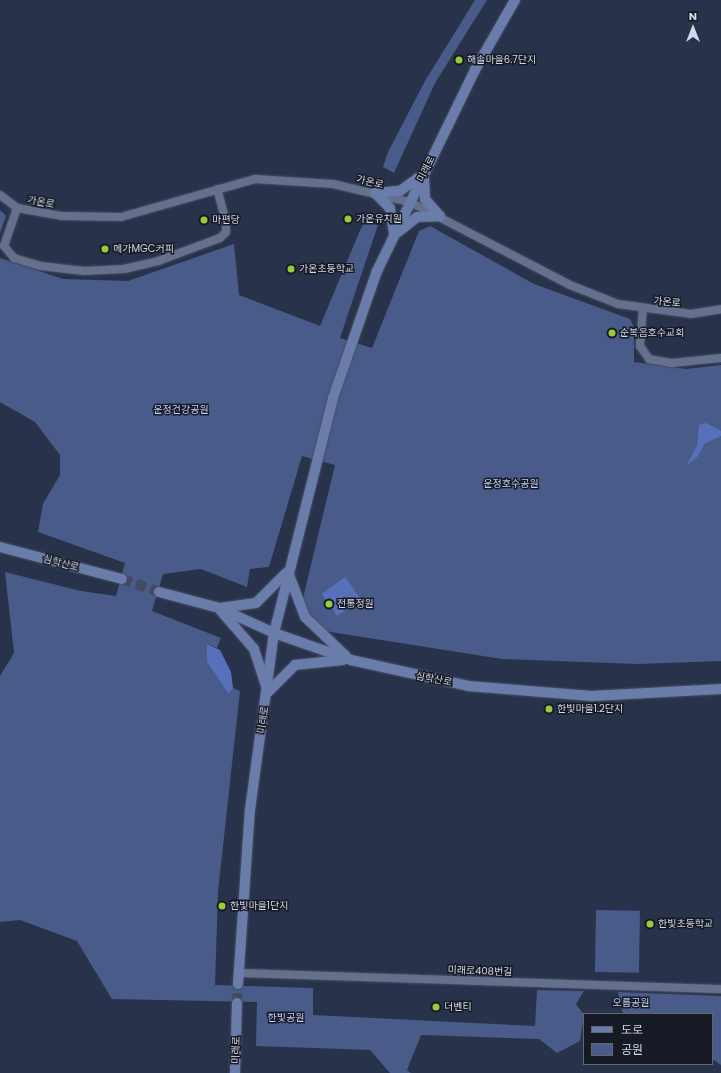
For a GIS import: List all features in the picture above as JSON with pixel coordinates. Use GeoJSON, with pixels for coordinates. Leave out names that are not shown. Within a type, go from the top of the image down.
{"type":"FeatureCollection","features":[{"type":"Feature","properties":{"kind":"main road","name":"미래로"},"geometry":{"type":"LineString","coordinates":[[238,979],[250,810],[274,633],[316,460],[377,271],[424,174],[515,0]]}},
{"type":"Feature","properties":{"kind":"main road"},"geometry":{"type":"LineString","coordinates":[[375,192],[400,191],[424,174]]}},
{"type":"Feature","properties":{"kind":"main road"},"geometry":{"type":"LineString","coordinates":[[424,174],[424,199],[440,216]]}},
{"type":"Feature","properties":{"kind":"main road"},"geometry":{"type":"LineString","coordinates":[[375,192],[390,208],[394,236]]}},
{"type":"Feature","properties":{"kind":"main road"},"geometry":{"type":"LineString","coordinates":[[394,236],[417,217],[440,216]]}},
{"type":"Feature","properties":{"kind":"main road","name":"심학산로"},"geometry":{"type":"LineString","coordinates":[[0,547],[122,579]]}},
{"type":"Feature","properties":{"kind":"main road"},"geometry":{"type":"LineString","coordinates":[[219,608],[256,603],[288,572],[305,617],[351,660]]}},
{"type":"Feature","properties":{"kind":"main road","name":"심학산로"},"geometry":{"type":"LineString","coordinates":[[159,592],[219,608],[274,633],[351,660],[468,686],[550,695],[638,696],[721,689]]}},
{"type":"Feature","properties":{"kind":"main road"},"geometry":{"type":"LineString","coordinates":[[219,608],[254,649],[267,693],[302,663],[351,660]]}},
{"type":"Feature","properties":{"kind":"main road","name":"미래로"},"geometry":{"type":"LineString","coordinates":[[235,1073],[237,1003]]}},
{"type":"Feature","properties":{"kind":"street","name":"가온로"},"geometry":{"type":"LineString","coordinates":[[0,195],[17,208],[62,216],[121,217],[255,179],[272,179],[375,192],[410,202],[440,216],[570,285],[618,304],[643,309],[691,314],[721,309]]}},
{"type":"Feature","properties":{"kind":"street"},"geometry":{"type":"LineString","coordinates":[[17,208],[4,246],[14,258],[41,266],[84,271],[124,269],[158,261],[220,238],[226,232],[226,222],[217,189]]}},
{"type":"Feature","properties":{"kind":"street"},"geometry":{"type":"LineString","coordinates":[[643,309],[640,346],[649,359],[672,363],[721,358]]}},
{"type":"Feature","properties":{"kind":"street","name":"미래로408번길"},"geometry":{"type":"LineString","coordinates":[[238,979],[721,989]]}},
{"type":"Feature","properties":{"kind":"green space"},"geometry":{"type":"Polygon","coordinates":[[[475,0],[487,0],[435,83],[394,173],[383,167],[388,152],[425,81],[475,0]]]}},
{"type":"Feature","properties":{"kind":"green space"},"geometry":{"type":"Polygon","coordinates":[[[0,210],[6,216],[0,233],[0,210]]]}},
{"type":"Feature","properties":{"kind":"green space"},"geometry":{"type":"Polygon","coordinates":[[[364,221],[378,225],[340,338],[372,348],[419,231],[430,226],[534,284],[630,319],[634,327],[634,362],[686,369],[721,365],[721,661],[639,664],[502,659],[318,630],[302,602],[335,465],[302,456],[269,567],[250,569],[247,587],[201,569],[163,574],[152,611],[221,638],[217,648],[207,644],[229,694],[233,688],[240,691],[218,892],[215,985],[313,988],[313,1015],[535,1026],[537,990],[584,991],[576,1004],[583,1014],[580,1041],[557,1053],[539,1039],[421,1035],[407,1070],[411,1073],[390,1073],[370,1050],[256,1046],[257,1002],[112,999],[77,941],[20,920],[0,922],[0,676],[14,653],[5,572],[81,591],[116,596],[125,563],[38,532],[43,504],[60,475],[60,455],[35,422],[0,402],[0,258],[63,279],[128,281],[234,244],[239,295],[320,326],[364,221]]]}},
{"type":"Feature","properties":{"kind":"green space"},"geometry":{"type":"Polygon","coordinates":[[[596,910],[640,911],[639,973],[595,972],[596,910]]]}},
{"type":"Feature","properties":{"kind":"green space","name":"오름공원"},"geometry":{"type":"Polygon","coordinates":[[[618,992],[721,996],[721,1065],[713,1060],[713,1013],[623,1013],[618,992]]]}},
{"type":"Feature","properties":{"kind":"shaded area"},"geometry":{"type":"Polygon","coordinates":[[[706,423],[721,431],[721,436],[704,444],[698,456],[686,466],[697,446],[699,425],[706,423]]]}},
{"type":"Feature","properties":{"kind":"shaded area"},"geometry":{"type":"Polygon","coordinates":[[[345,577],[361,599],[337,616],[322,594],[345,577]]]}},
{"type":"Feature","properties":{"kind":"shaded area"},"geometry":{"type":"Polygon","coordinates":[[[207,644],[220,650],[231,672],[233,688],[229,694],[207,662],[207,644]]]}},
{"type":"Feature","properties":{"kind":"tunnel"},"geometry":{"type":"LineString","coordinates":[[122,579],[159,592]]}},
{"type":"Feature","properties":{"kind":"tunnel"},"geometry":{"type":"LineString","coordinates":[[237,1003],[238,984]]}},
{"type":"Feature","properties":{"kind":"place","name":"해솔마을6.7단지"},"geometry":{"type":"Point","coordinates":[459,60]}},
{"type":"Feature","properties":{"kind":"place","name":"가온유치원"},"geometry":{"type":"Point","coordinates":[348,219]}},
{"type":"Feature","properties":{"kind":"place","name":"마편당"},"geometry":{"type":"Point","coordinates":[204,220]}},
{"type":"Feature","properties":{"kind":"place","name":"메가MGC커피"},"geometry":{"type":"Point","coordinates":[105,249]}},
{"type":"Feature","properties":{"kind":"place","name":"가온초등학교"},"geometry":{"type":"Point","coordinates":[291,269]}},
{"type":"Feature","properties":{"kind":"place","name":"순복음호수교회"},"geometry":{"type":"Point","coordinates":[612,333]}},
{"type":"Feature","properties":{"kind":"place","name":"전통정원"},"geometry":{"type":"Point","coordinates":[329,604]}},
{"type":"Feature","properties":{"kind":"place","name":"한빛마을1.2단지"},"geometry":{"type":"Point","coordinates":[549,709]}},
{"type":"Feature","properties":{"kind":"place","name":"한빛마을1단지"},"geometry":{"type":"Point","coordinates":[222,906]}},
{"type":"Feature","properties":{"kind":"place","name":"한빛초등학교"},"geometry":{"type":"Point","coordinates":[650,924]}},
{"type":"Feature","properties":{"kind":"place","name":"더벤티"},"geometry":{"type":"Point","coordinates":[436,1007]}},
{"type":"Feature","properties":{"kind":"park label","name":"운정건강공원"},"geometry":{"type":"Point","coordinates":[181,410]}},
{"type":"Feature","properties":{"kind":"park label","name":"운정호수공원"},"geometry":{"type":"Point","coordinates":[511,484]}},
{"type":"Feature","properties":{"kind":"park label","name":"한빛공원"},"geometry":{"type":"Point","coordinates":[286,1018]}}]}
